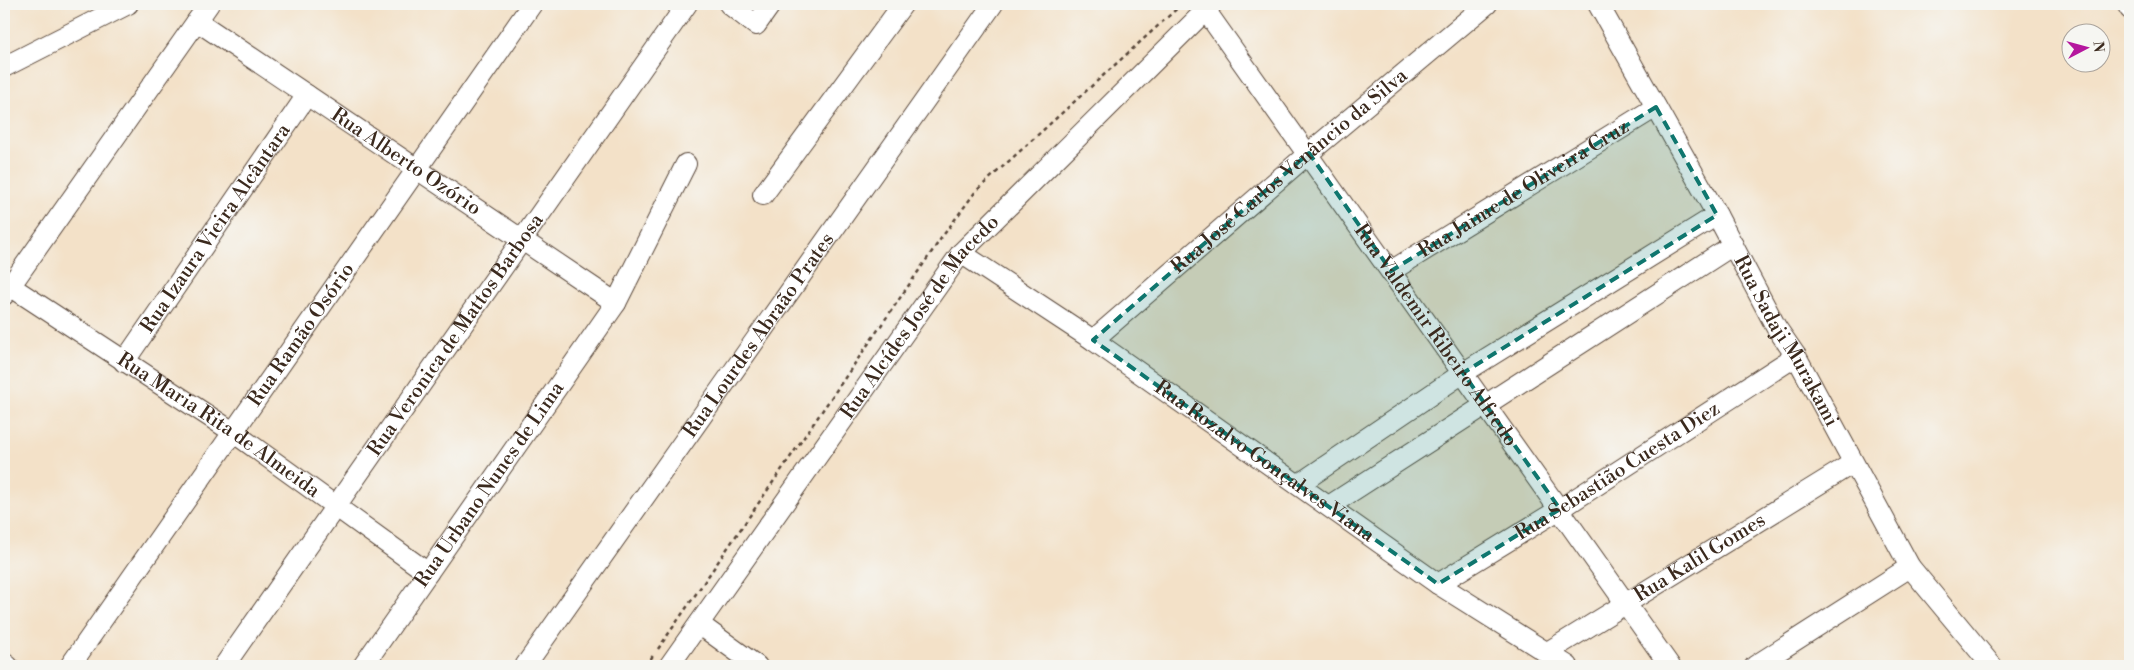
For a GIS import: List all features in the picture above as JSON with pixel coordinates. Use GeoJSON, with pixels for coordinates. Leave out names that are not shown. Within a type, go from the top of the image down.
{"type":"FeatureCollection","features":[{"type":"Feature","properties":{"kind":"street"},"geometry":{"type":"LineString","coordinates":[[4,67],[128,4]]}},
{"type":"Feature","properties":{"kind":"street"},"geometry":{"type":"LineString","coordinates":[[6,287],[209,4]]}},
{"type":"Feature","properties":{"kind":"street","name":"Rua Ramão Osório"},"geometry":{"type":"LineString","coordinates":[[70,666],[532,4]]}},
{"type":"Feature","properties":{"kind":"street","name":"Rua Veronica de Mattos Barbosa"},"geometry":{"type":"LineString","coordinates":[[224,666],[688,4]]}},
{"type":"Feature","properties":{"kind":"street"},"geometry":{"type":"LineString","coordinates":[[729,4],[756,25],[771,4]]}},
{"type":"Feature","properties":{"kind":"street"},"geometry":{"type":"LineString","coordinates":[[763,196],[902,4]]}},
{"type":"Feature","properties":{"kind":"street","name":"Rua Lourdes Abraão Prates"},"geometry":{"type":"LineString","coordinates":[[525,666],[993,4]]}},
{"type":"Feature","properties":{"kind":"street","name":"Rua José Carlos Venâncio da Silva"},"geometry":{"type":"LineString","coordinates":[[1094,340],[1309,153],[1488,4]]}},
{"type":"Feature","properties":{"kind":"street","name":"Rua Sadaji Murakami"},"geometry":{"type":"LineString","coordinates":[[1598,4],[1717,215],[1776,328],[1796,356],[1910,567],[1992,666]]}},
{"type":"Feature","properties":{"kind":"street"},"geometry":{"type":"LineString","coordinates":[[2127,4],[2130,9]]}},
{"type":"Feature","properties":{"kind":"street","name":"Rua Valdemir Ribeiro Alfredo"},"geometry":{"type":"LineString","coordinates":[[1207,5],[1391,271],[1670,666]]}},
{"type":"Feature","properties":{"kind":"street","name":"Rua Alcídes José de Macedo"},"geometry":{"type":"LineString","coordinates":[[669,666],[961,253],[1207,5]]}},
{"type":"Feature","properties":{"kind":"street","name":"Rua Alberto Ozório"},"geometry":{"type":"LineString","coordinates":[[197,21],[616,303]]}},
{"type":"Feature","properties":{"kind":"street","name":"Rua Izaura Vieira Alcântara"},"geometry":{"type":"LineString","coordinates":[[124,362],[307,96]]}},
{"type":"Feature","properties":{"kind":"street","name":"Rua Jaime de Oliveira Cruz"},"geometry":{"type":"LineString","coordinates":[[1391,271],[1656,106]]}},
{"type":"Feature","properties":{"kind":"street","name":"Rua Urbano Nunes de Lima"},"geometry":{"type":"LineString","coordinates":[[363,666],[616,303],[686,164]]}},
{"type":"Feature","properties":{"kind":"street"},"geometry":{"type":"LineString","coordinates":[[1299,484],[1463,373],[1717,215]]}},
{"type":"Feature","properties":{"kind":"street"},"geometry":{"type":"LineString","coordinates":[[1329,506],[1733,245]]}},
{"type":"Feature","properties":{"kind":"street","name":"Rua Rozalvo Gonçalves Viana"},"geometry":{"type":"LineString","coordinates":[[961,253],[1094,340],[1438,584],[1568,666]]}},
{"type":"Feature","properties":{"kind":"street","name":"Rua Maria Rita de Almeida"},"geometry":{"type":"LineString","coordinates":[[6,287],[233,432],[428,573]]}},
{"type":"Feature","properties":{"kind":"street","name":"Rua Sebastião Cuesta Diez"},"geometry":{"type":"LineString","coordinates":[[1438,584],[1560,509],[1796,356]]}},
{"type":"Feature","properties":{"kind":"street","name":"Rua Kalil Gomes"},"geometry":{"type":"LineString","coordinates":[[1546,652],[1853,463]]}},
{"type":"Feature","properties":{"kind":"street"},"geometry":{"type":"LineString","coordinates":[[1755,666],[1910,567]]}},
{"type":"Feature","properties":{"kind":"street"},"geometry":{"type":"LineString","coordinates":[[699,624],[757,666]]}},
{"type":"Feature","properties":{"kind":"street"},"geometry":{"type":"LineString","coordinates":[[4,663],[8,666]]}},
{"type":"Feature","properties":{"kind":"highlighted area"},"geometry":{"type":"Polygon","coordinates":[[[1656,107],[1717,215],[1463,373],[1560,509],[1438,584],[1093,340],[1309,153],[1391,271],[1656,107]]]}}]}
